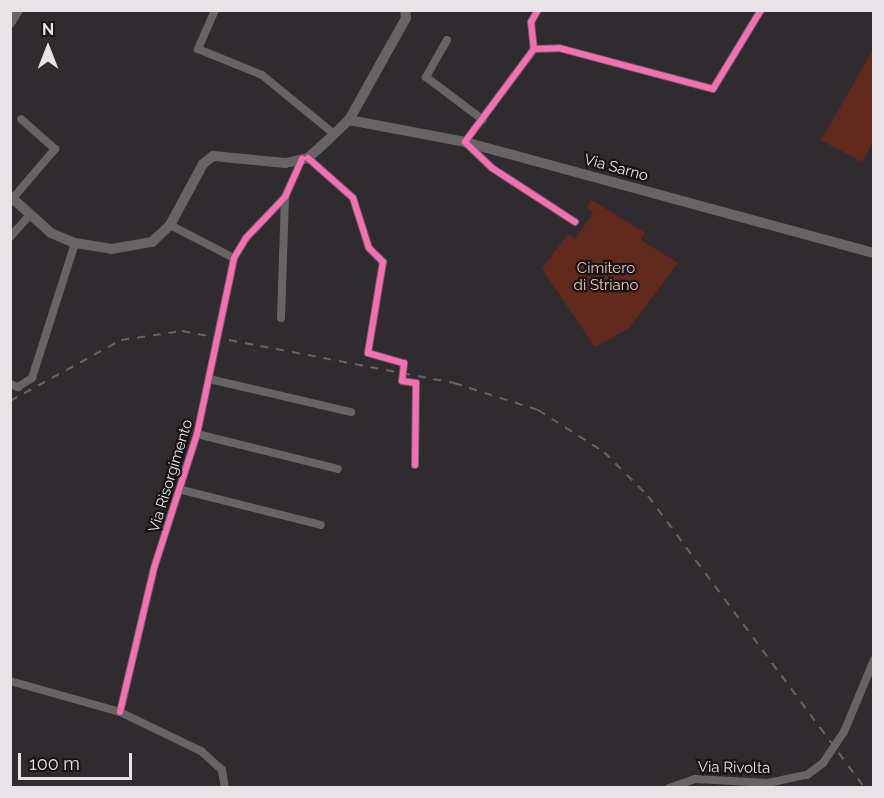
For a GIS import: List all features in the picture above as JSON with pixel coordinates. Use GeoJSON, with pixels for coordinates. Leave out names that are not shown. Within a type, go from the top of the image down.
{"type":"FeatureCollection","features":[{"type":"Feature","properties":{"kind":"main road"},"geometry":{"type":"LineString","coordinates":[[10,23],[18,10]]}},
{"type":"Feature","properties":{"kind":"main road","name":"Via Risorgimento"},"geometry":{"type":"LineString","coordinates":[[305,159],[349,120],[406,18],[405,10]]}},
{"type":"Feature","properties":{"kind":"main road","name":"Via Sarno"},"geometry":{"type":"LineString","coordinates":[[349,120],[465,142],[873,253]]}},
{"type":"Feature","properties":{"kind":"main road"},"geometry":{"type":"LineString","coordinates":[[12,197],[51,233],[75,243],[111,249],[136,246],[157,239],[170,225],[203,164],[213,156],[286,163],[305,159]]}},
{"type":"Feature","properties":{"kind":"street"},"geometry":{"type":"LineString","coordinates":[[216,10],[198,49],[262,75],[334,134]]}},
{"type":"Feature","properties":{"kind":"street"},"geometry":{"type":"LineString","coordinates":[[538,10],[531,22],[534,49],[465,142],[492,168],[575,222]]}},
{"type":"Feature","properties":{"kind":"street"},"geometry":{"type":"LineString","coordinates":[[534,49],[559,48],[713,90],[761,10]]}},
{"type":"Feature","properties":{"kind":"street"},"geometry":{"type":"LineString","coordinates":[[447,40],[426,77],[483,120]]}},
{"type":"Feature","properties":{"kind":"street"},"geometry":{"type":"LineString","coordinates":[[12,197],[55,149],[21,119]]}},
{"type":"Feature","properties":{"kind":"street"},"geometry":{"type":"LineString","coordinates":[[305,159],[353,198],[369,248],[383,262],[368,353],[404,363],[402,381],[416,383],[414,465]]}},
{"type":"Feature","properties":{"kind":"street","name":"Via Risorgimento"},"geometry":{"type":"LineString","coordinates":[[120,712],[154,568],[182,490],[197,434],[234,258],[246,238],[285,197],[305,159]]}},
{"type":"Feature","properties":{"kind":"street"},"geometry":{"type":"LineString","coordinates":[[281,318],[285,197]]}},
{"type":"Feature","properties":{"kind":"street"},"geometry":{"type":"LineString","coordinates":[[10,237],[30,215]]}},
{"type":"Feature","properties":{"kind":"street"},"geometry":{"type":"LineString","coordinates":[[170,225],[234,258]]}},
{"type":"Feature","properties":{"kind":"street"},"geometry":{"type":"LineString","coordinates":[[10,384],[18,387],[32,378],[75,243]]}},
{"type":"Feature","properties":{"kind":"street"},"geometry":{"type":"LineString","coordinates":[[209,379],[351,412]]}},
{"type":"Feature","properties":{"kind":"street"},"geometry":{"type":"LineString","coordinates":[[197,434],[338,469]]}},
{"type":"Feature","properties":{"kind":"street"},"geometry":{"type":"LineString","coordinates":[[182,490],[321,525]]}},
{"type":"Feature","properties":{"kind":"street","name":"Via Rivolta"},"geometry":{"type":"LineString","coordinates":[[669,788],[695,779],[768,783],[807,775],[823,763],[844,732],[873,660]]}},
{"type":"Feature","properties":{"kind":"street"},"geometry":{"type":"LineString","coordinates":[[10,681],[120,712],[209,756],[222,770],[225,788]]}},
{"type":"Feature","properties":{"kind":"green space"},"geometry":{"type":"Polygon","coordinates":[[[873,50],[873,142],[862,162],[821,140],[873,50]]]}},
{"type":"Feature","properties":{"kind":"green space","name":"Cimitero di Striano"},"geometry":{"type":"Polygon","coordinates":[[[592,200],[645,233],[641,240],[678,263],[629,328],[595,347],[542,269],[568,234],[575,239],[593,213],[587,207],[592,200]]]}},
{"type":"Feature","properties":{"kind":"railway"},"geometry":{"type":"LineString","coordinates":[[10,401],[121,340],[182,331],[454,383],[538,410],[604,452],[648,496],[865,788]]}},
{"type":"Feature","properties":{"kind":"cycle path"},"geometry":{"type":"LineString","coordinates":[[538,10],[531,22],[534,49],[465,142],[492,168],[575,222]]}},
{"type":"Feature","properties":{"kind":"cycle path"},"geometry":{"type":"LineString","coordinates":[[534,49],[559,48],[713,89],[761,10]]}},
{"type":"Feature","properties":{"kind":"cycle path"},"geometry":{"type":"LineString","coordinates":[[308,158],[353,198],[369,248],[383,262],[368,353],[404,363],[402,381],[416,383],[415,465]]}},
{"type":"Feature","properties":{"kind":"cycle path"},"geometry":{"type":"LineString","coordinates":[[120,712],[154,568],[197,434],[234,258],[246,238],[285,197],[302,159]]}}]}
